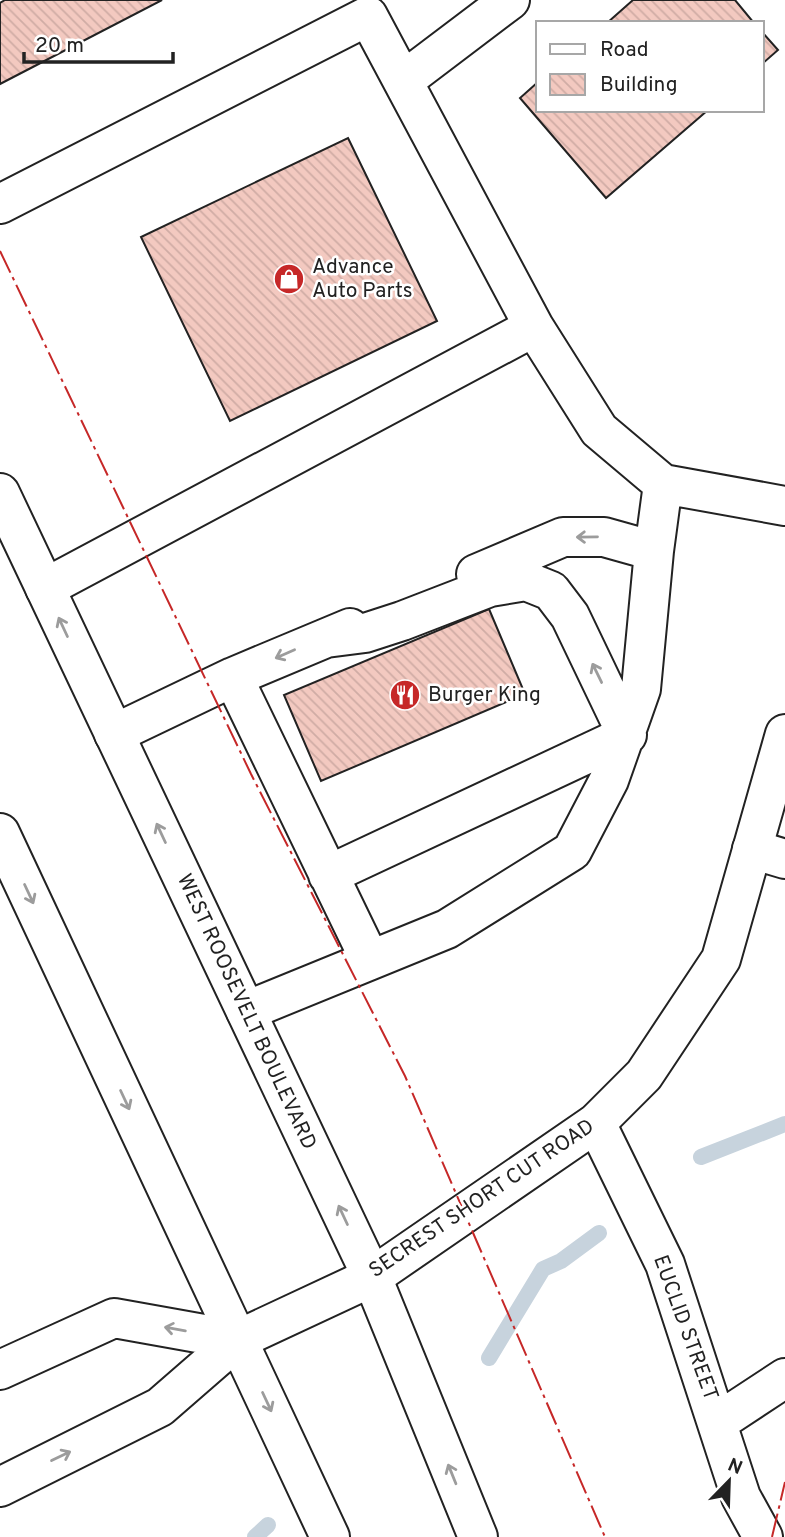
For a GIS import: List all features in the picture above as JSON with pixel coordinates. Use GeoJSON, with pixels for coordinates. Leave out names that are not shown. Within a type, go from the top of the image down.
{"type":"FeatureCollection","features":[{"type":"Feature","properties":{"kind":"main road"},"geometry":{"type":"LineString","coordinates":[[403,81],[510,0]]}},
{"type":"Feature","properties":{"kind":"main road"},"geometry":{"type":"LineString","coordinates":[[0,204],[362,8],[534,327],[599,430],[663,484],[785,506]]}},
{"type":"Feature","properties":{"kind":"main road"},"geometry":{"type":"LineString","coordinates":[[45,588],[534,327]]}},
{"type":"Feature","properties":{"kind":"main road"},"geometry":{"type":"LineString","coordinates":[[246,1011],[447,929],[572,851],[609,780],[641,689],[663,484]]}},
{"type":"Feature","properties":{"kind":"main road","name":"WEST ROOSEVELT BOULEVARD"},"geometry":{"type":"LineString","coordinates":[[0,493],[372,1277],[478,1537]]}},
{"type":"Feature","properties":{"kind":"main road"},"geometry":{"type":"LineString","coordinates":[[114,734],[233,677],[563,537],[604,537],[654,551]]}},
{"type":"Feature","properties":{"kind":"main road"},"geometry":{"type":"LineString","coordinates":[[326,638],[365,633],[490,587],[526,581],[551,590],[570,616],[626,735]]}},
{"type":"Feature","properties":{"kind":"main road"},"geometry":{"type":"LineString","coordinates":[[233,677],[370,960]]}},
{"type":"Feature","properties":{"kind":"main road","name":"SECREST SHORT CUT ROAD"},"geometry":{"type":"LineString","coordinates":[[0,1487],[160,1407],[237,1340],[372,1277],[596,1123],[644,1075],[721,960],[769,854],[785,734]]}},
{"type":"Feature","properties":{"kind":"main road"},"geometry":{"type":"LineString","coordinates":[[328,875],[626,735]]}},
{"type":"Feature","properties":{"kind":"main road"},"geometry":{"type":"LineString","coordinates":[[0,832],[330,1537]]}},
{"type":"Feature","properties":{"kind":"main road","name":"EUCLID STREET"},"geometry":{"type":"LineString","coordinates":[[596,1123],[665,1264],[741,1497],[762,1537]]}},
{"type":"Feature","properties":{"kind":"main road"},"geometry":{"type":"LineString","coordinates":[[0,1370],[114,1318],[237,1340]]}},
{"type":"Feature","properties":{"kind":"main road"},"geometry":{"type":"LineString","coordinates":[[718,1422],[785,1378]]}},
{"type":"Feature","properties":{"kind":"building"},"geometry":{"type":"Polygon","coordinates":[[[5,0],[162,0],[0,84],[0,3],[5,0]]]}},
{"type":"Feature","properties":{"kind":"building"},"geometry":{"type":"Polygon","coordinates":[[[633,0],[735,0],[752,21],[609,21],[633,0]]]}},
{"type":"Feature","properties":{"kind":"building"},"geometry":{"type":"Polygon","coordinates":[[[764,34],[778,50],[764,62],[764,34]]]}},
{"type":"Feature","properties":{"kind":"building"},"geometry":{"type":"Polygon","coordinates":[[[536,84],[536,112],[706,112],[606,198],[520,98],[536,84]]]}},
{"type":"Feature","properties":{"kind":"building","name":"Advance Auto Parts"},"geometry":{"type":"Polygon","coordinates":[[[348,138],[437,321],[230,421],[141,237],[348,138]]]}},
{"type":"Feature","properties":{"kind":"building","name":"Burger King"},"geometry":{"type":"Polygon","coordinates":[[[489,609],[525,694],[321,781],[284,695],[489,609]]]}},
{"type":"Feature","properties":{"kind":"waterway"},"geometry":{"type":"LineString","coordinates":[[701,1157],[785,1124]]}},
{"type":"Feature","properties":{"kind":"waterway"},"geometry":{"type":"LineString","coordinates":[[489,1358],[543,1269],[561,1261],[599,1233]]}},
{"type":"Feature","properties":{"kind":"waterway"},"geometry":{"type":"LineString","coordinates":[[255,1537],[268,1525]]}},
{"type":"Feature","properties":{"kind":"power"},"geometry":{"type":"LineString","coordinates":[[0,251],[251,774],[405,1076],[605,1537]]}},
{"type":"Feature","properties":{"kind":"power"},"geometry":{"type":"LineString","coordinates":[[772,1537],[785,1482]]}},
{"type":"Feature","properties":{"kind":"place","name":"Advance Auto Parts"},"geometry":{"type":"Point","coordinates":[289,279]}},
{"type":"Feature","properties":{"kind":"place","name":"Burger King"},"geometry":{"type":"Point","coordinates":[405,695]}}]}
